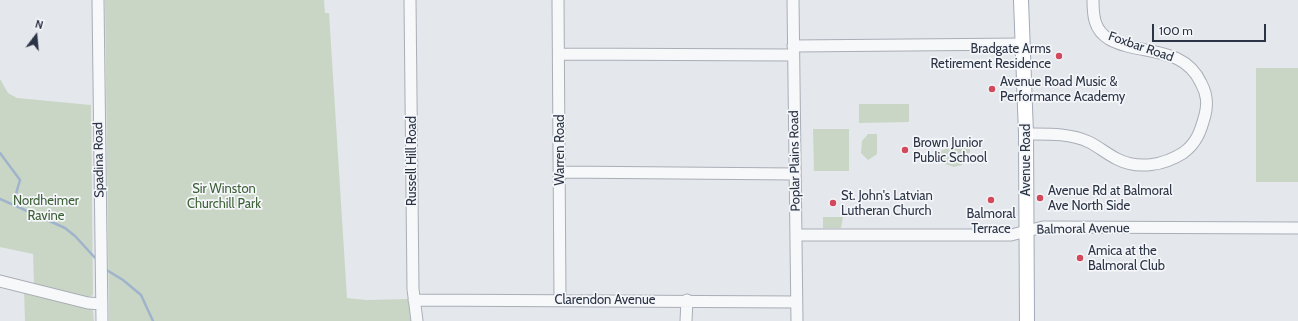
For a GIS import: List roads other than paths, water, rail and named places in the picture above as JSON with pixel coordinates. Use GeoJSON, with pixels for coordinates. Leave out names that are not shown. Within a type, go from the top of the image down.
{"type":"FeatureCollection","features":[{"type":"Feature","properties":{"kind":"main road","name":"Avenue Road"},"geometry":{"type":"LineString","coordinates":[[1021,0],[1026,134],[1027,321]]}},
{"type":"Feature","properties":{"kind":"street","name":"Spadina Road"},"geometry":{"type":"LineString","coordinates":[[98,0],[102,321]]}},
{"type":"Feature","properties":{"kind":"street","name":"Russell Hill Road"},"geometry":{"type":"LineString","coordinates":[[410,0],[414,300],[416,321]]}},
{"type":"Feature","properties":{"kind":"street","name":"Warren Road"},"geometry":{"type":"LineString","coordinates":[[558,0],[560,299]]}},
{"type":"Feature","properties":{"kind":"street","name":"Poplar Plains Road"},"geometry":{"type":"LineString","coordinates":[[792,0],[797,321]]}},
{"type":"Feature","properties":{"kind":"street","name":"Foxbar Road"},"geometry":{"type":"LineString","coordinates":[[1026,134],[1064,135],[1088,142],[1118,160],[1149,166],[1171,160],[1187,150],[1199,136],[1208,104],[1202,84],[1191,69],[1171,56],[1110,39],[1099,29],[1093,20],[1093,0]]}},
{"type":"Feature","properties":{"kind":"street"},"geometry":{"type":"LineString","coordinates":[[559,54],[1022,44]]}},
{"type":"Feature","properties":{"kind":"street"},"geometry":{"type":"LineString","coordinates":[[560,172],[794,174]]}},
{"type":"Feature","properties":{"kind":"street","name":"Balmoral Avenue"},"geometry":{"type":"LineString","coordinates":[[796,235],[1012,235],[1043,227],[1298,228]]}},
{"type":"Feature","properties":{"kind":"street"},"geometry":{"type":"LineString","coordinates":[[0,281],[88,303],[102,304]]}},
{"type":"Feature","properties":{"kind":"street","name":"Clarendon Avenue"},"geometry":{"type":"LineString","coordinates":[[414,300],[560,299],[796,302]]}},
{"type":"Feature","properties":{"kind":"street"},"geometry":{"type":"LineString","coordinates":[[686,300],[686,321]]}},
{"type":"Feature","properties":{"kind":"waterway"},"geometry":{"type":"LineString","coordinates":[[0,153],[20,180],[13,204]]}},
{"type":"Feature","properties":{"kind":"waterway"},"geometry":{"type":"LineString","coordinates":[[0,199],[65,228],[75,236],[97,260]]}},
{"type":"Feature","properties":{"kind":"waterway"},"geometry":{"type":"LineString","coordinates":[[105,269],[123,280],[141,295],[153,321]]}},
{"type":"Feature","properties":{"kind":"place","name":"Bradgate Arms Retirement Residence"},"geometry":{"type":"Point","coordinates":[1059,56]}},
{"type":"Feature","properties":{"kind":"place","name":"Avenue Road Music & Performance Academy"},"geometry":{"type":"Point","coordinates":[992,89]}},
{"type":"Feature","properties":{"kind":"place","name":"Brown Junior Public School"},"geometry":{"type":"Point","coordinates":[905,150]}},
{"type":"Feature","properties":{"kind":"place","name":"Avenue Rd at Balmoral Ave North Side"},"geometry":{"type":"Point","coordinates":[1040,198]}},
{"type":"Feature","properties":{"kind":"place","name":"Balmoral Terrace"},"geometry":{"type":"Point","coordinates":[991,200]}},
{"type":"Feature","properties":{"kind":"place","name":"St. John's Latvian Lutheran Church"},"geometry":{"type":"Point","coordinates":[833,203]}},
{"type":"Feature","properties":{"kind":"place","name":"Amica at the Balmoral Club"},"geometry":{"type":"Point","coordinates":[1080,258]}},
{"type":"Feature","properties":{"kind":"park label","name":"Sir Winston Churchill Park"},"geometry":{"type":"Point","coordinates":[224,196]}},
{"type":"Feature","properties":{"kind":"park label","name":"Nordheimer Ravine"},"geometry":{"type":"Point","coordinates":[46,208]}}]}
